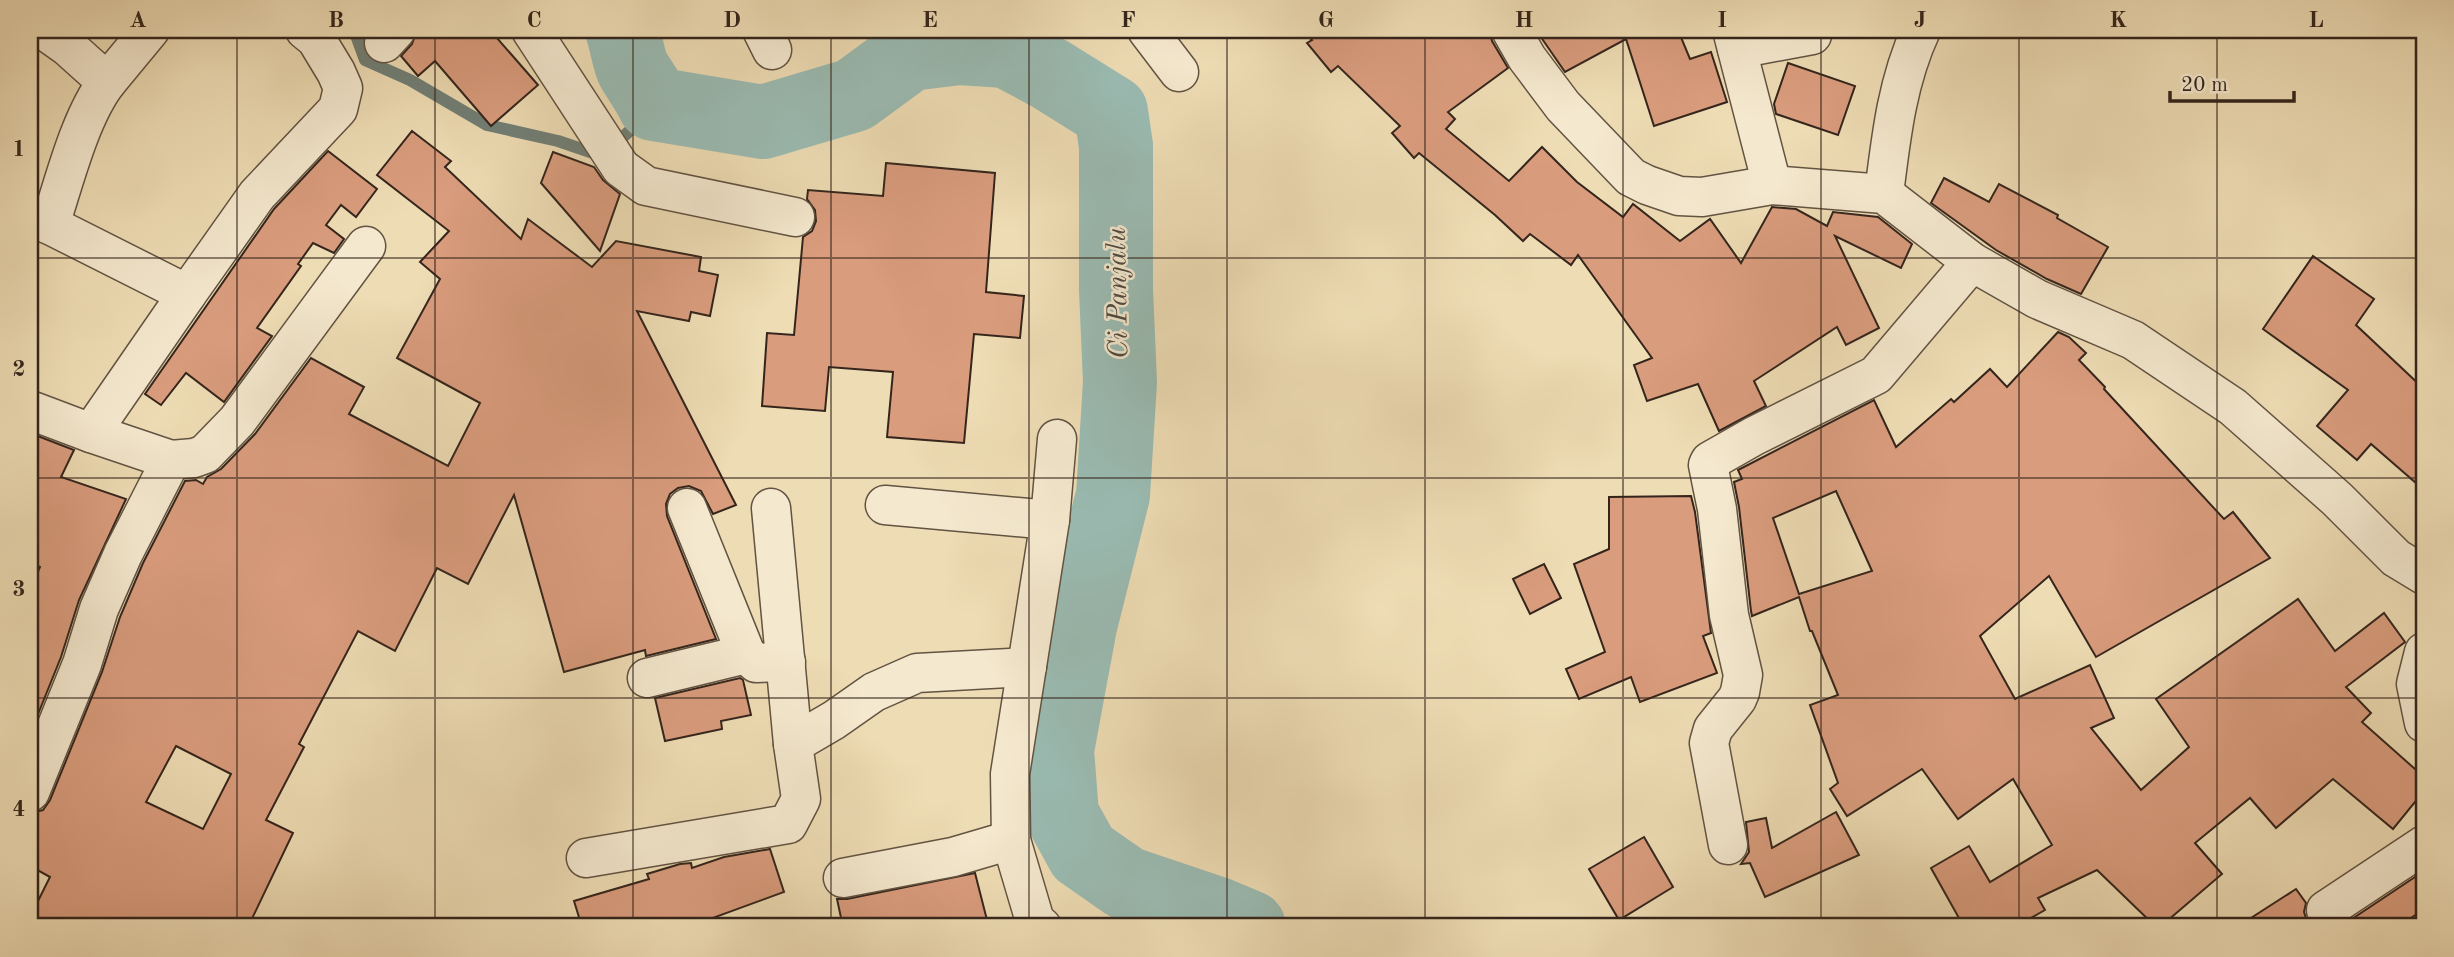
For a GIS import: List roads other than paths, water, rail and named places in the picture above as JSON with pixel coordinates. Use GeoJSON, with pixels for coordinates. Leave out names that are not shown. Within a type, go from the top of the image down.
{"type":"FeatureCollection","features":[{"type":"Feature","properties":{"kind":"street"},"geometry":{"type":"LineString","coordinates":[[44,30],[68,47],[107,82]]}},
{"type":"Feature","properties":{"kind":"street"},"geometry":{"type":"LineString","coordinates":[[150,30],[96,97],[71,160],[40,221],[187,294]]}},
{"type":"Feature","properties":{"kind":"street"},"geometry":{"type":"LineString","coordinates":[[91,433],[257,195],[338,109],[343,89],[336,72],[316,39],[305,30]]}},
{"type":"Feature","properties":{"kind":"street"},"geometry":{"type":"LineString","coordinates":[[531,30],[576,103],[621,168],[646,186],[795,217]]}},
{"type":"Feature","properties":{"kind":"street"},"geometry":{"type":"LineString","coordinates":[[1147,30],[1179,72]]}},
{"type":"Feature","properties":{"kind":"street"},"geometry":{"type":"LineString","coordinates":[[1511,30],[1527,58],[1563,106],[1631,177],[1679,196],[1702,197],[1772,185],[1884,194],[1972,262],[2037,299],[2133,340],[2152,351],[2250,421],[2337,499],[2396,558],[2424,575]]}},
{"type":"Feature","properties":{"kind":"street"},"geometry":{"type":"LineString","coordinates":[[1884,194],[1895,107],[1921,30]]}},
{"type":"Feature","properties":{"kind":"street"},"geometry":{"type":"LineString","coordinates":[[1772,185],[1734,40],[1812,35]]}},
{"type":"Feature","properties":{"kind":"street"},"geometry":{"type":"LineString","coordinates":[[30,410],[171,460],[205,454],[237,421],[366,246]]}},
{"type":"Feature","properties":{"kind":"street"},"geometry":{"type":"LineString","coordinates":[[1728,845],[1709,743],[1713,729],[1740,692],[1743,675],[1729,615],[1717,509],[1708,465],[1710,461],[1754,436],[1876,375],[1972,262]]}},
{"type":"Feature","properties":{"kind":"street"},"geometry":{"type":"LineString","coordinates":[[1042,927],[1035,921],[1011,840],[1010,774],[1050,520],[1056,439]]}},
{"type":"Feature","properties":{"kind":"street"},"geometry":{"type":"LineString","coordinates":[[30,792],[82,664],[99,609],[123,554],[171,460]]}},
{"type":"Feature","properties":{"kind":"street"},"geometry":{"type":"LineString","coordinates":[[885,505],[1050,520]]}},
{"type":"Feature","properties":{"kind":"street"},"geometry":{"type":"LineString","coordinates":[[687,508],[746,654],[756,663],[786,662]]}},
{"type":"Feature","properties":{"kind":"street"},"geometry":{"type":"LineString","coordinates":[[586,858],[788,824],[801,799],[793,744],[771,508]]}},
{"type":"Feature","properties":{"kind":"street"},"geometry":{"type":"LineString","coordinates":[[2424,652],[2416,684],[2424,723]]}},
{"type":"Feature","properties":{"kind":"street"},"geometry":{"type":"LineString","coordinates":[[647,678],[746,654]]}},
{"type":"Feature","properties":{"kind":"street"},"geometry":{"type":"LineString","coordinates":[[793,744],[874,692],[917,673],[1027,667]]}},
{"type":"Feature","properties":{"kind":"street"},"geometry":{"type":"LineString","coordinates":[[843,878],[953,857],[1011,840]]}},
{"type":"Feature","properties":{"kind":"street"},"geometry":{"type":"LineString","coordinates":[[2326,910],[2424,845]]}},
{"type":"Feature","properties":{"kind":"waterway"},"geometry":{"type":"LineString","coordinates":[[354,30],[365,60],[410,80],[487,125],[558,141],[602,156],[635,126],[654,104]]}},
{"type":"Feature","properties":{"kind":"waterway","name":"Ci Panjalu"},"geometry":{"type":"LineString","coordinates":[[622,30],[632,66],[654,104],[763,122],[854,95],[910,54],[959,48],[1007,51],[1111,112],[1116,146],[1116,290],[1120,382],[1113,495],[1080,626],[1057,750],[1062,815],[1083,853],[1126,883],[1249,927]]}}]}
